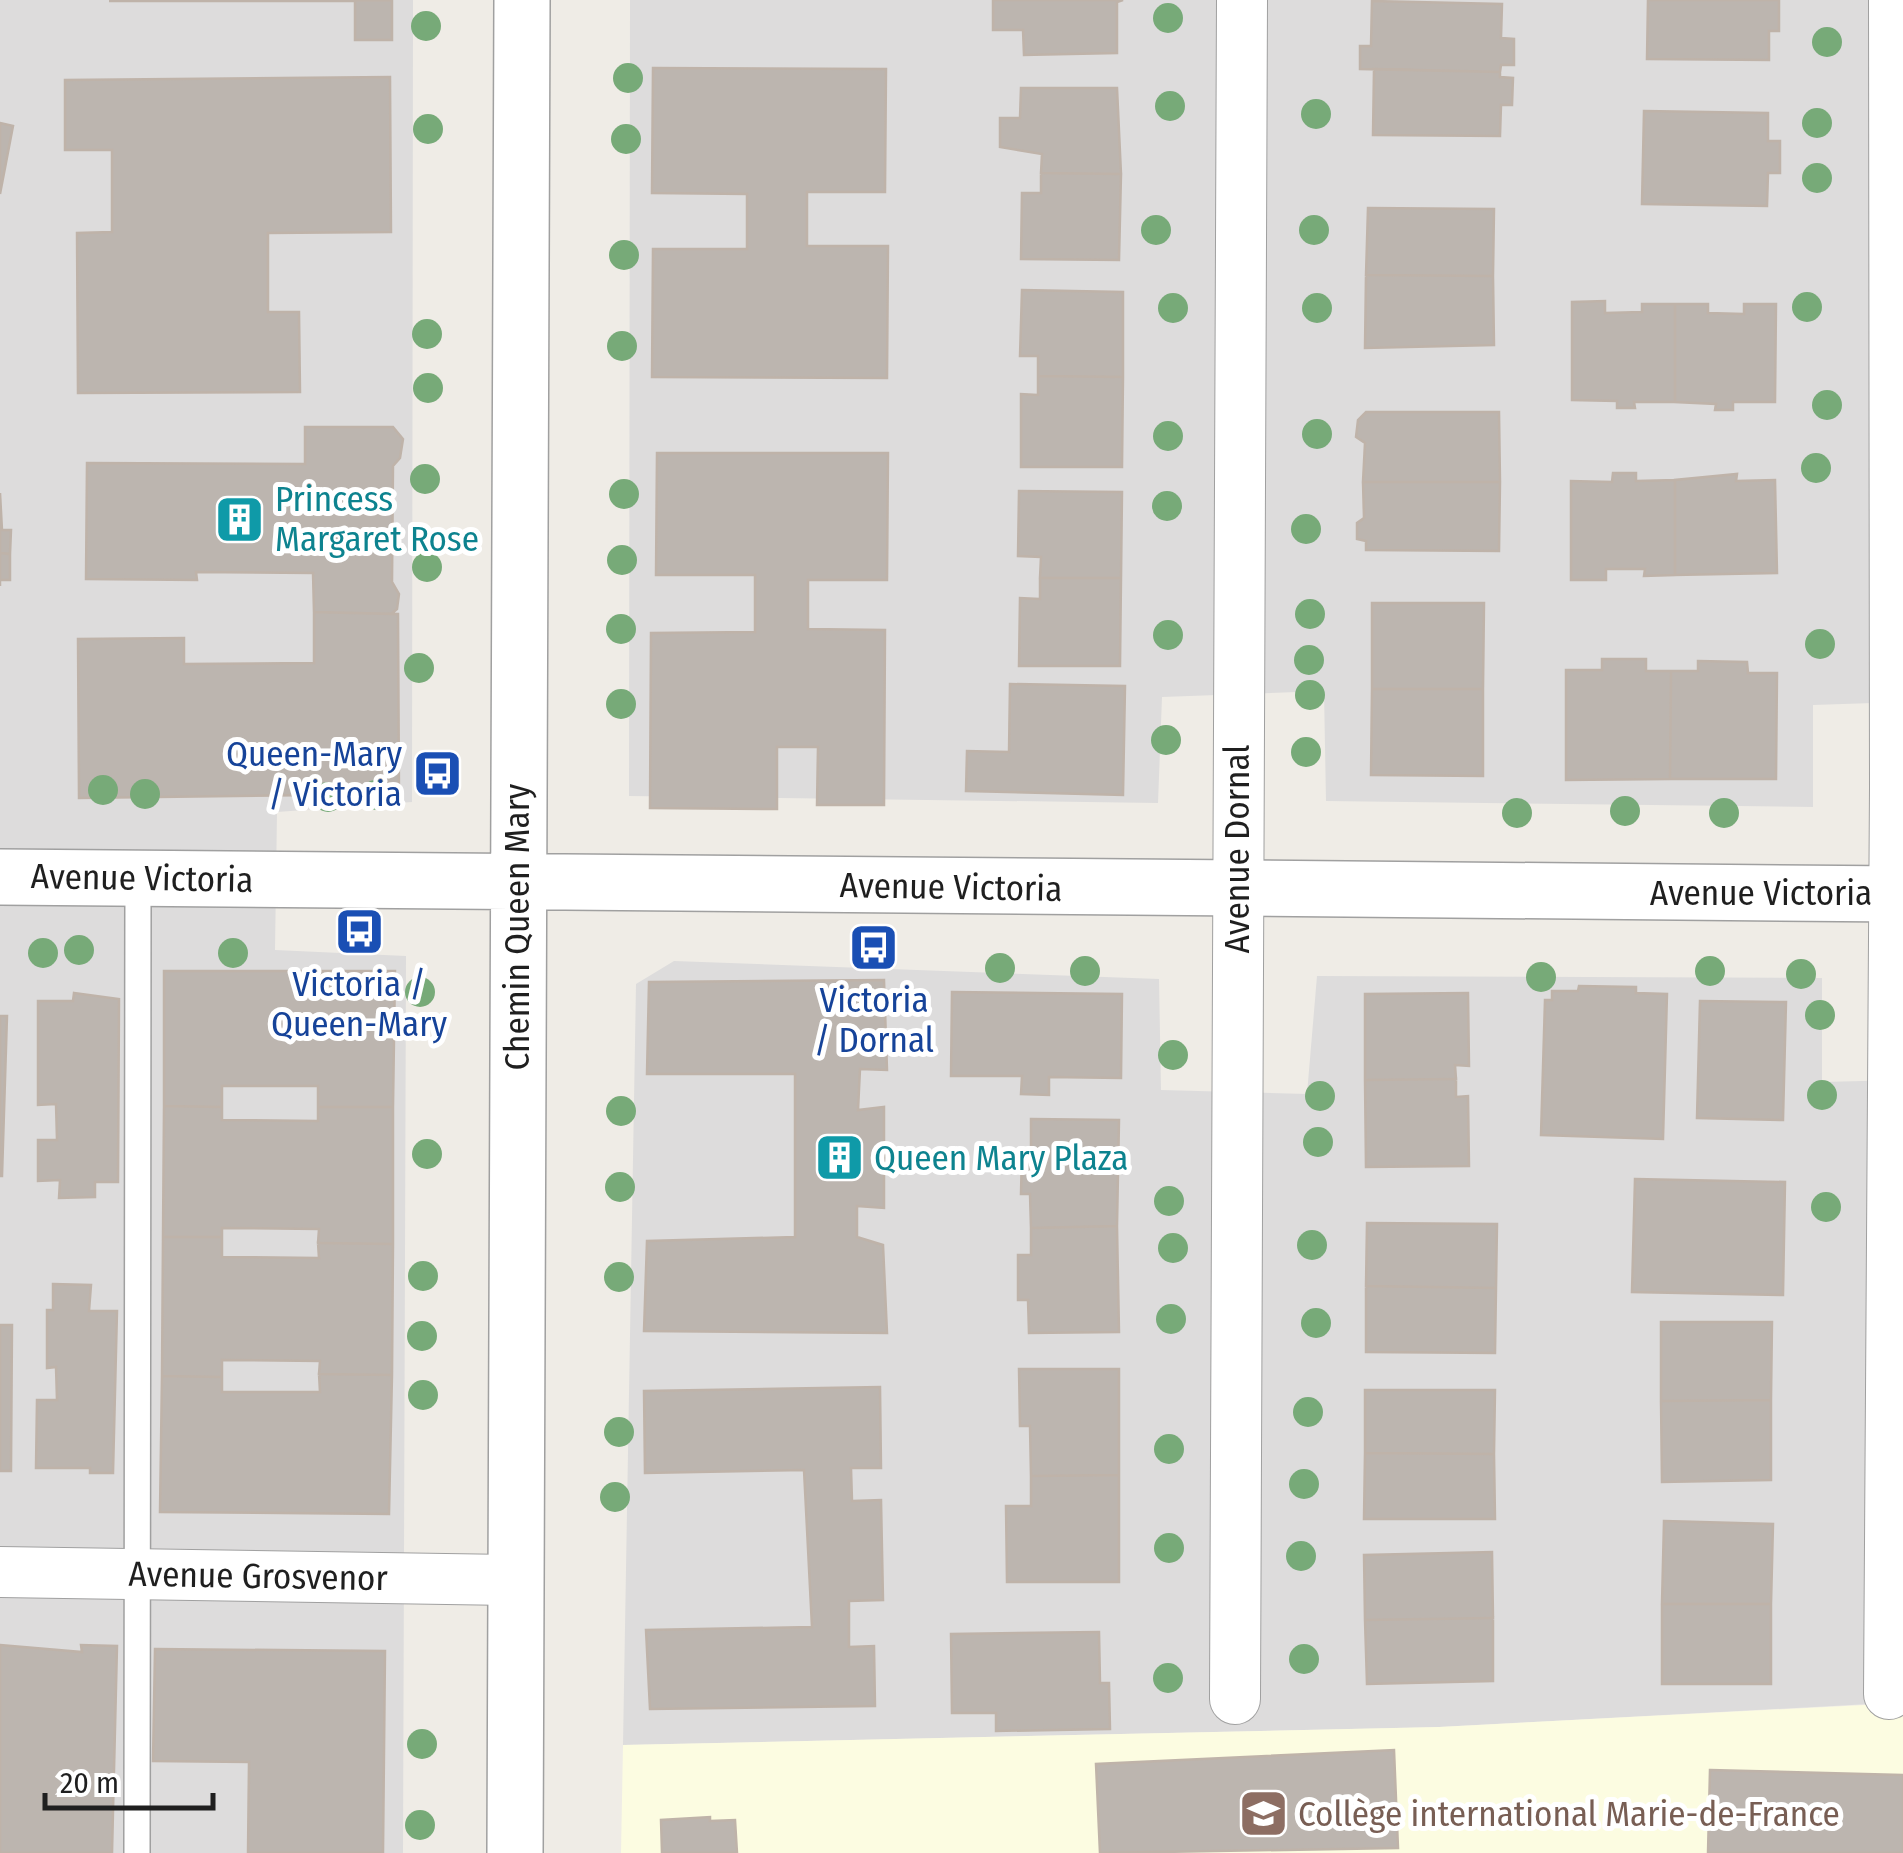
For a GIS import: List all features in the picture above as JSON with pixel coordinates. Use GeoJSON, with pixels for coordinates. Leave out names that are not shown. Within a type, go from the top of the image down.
{"type":"FeatureCollection","features":[{"type":"Feature","properties":{"kind":"street","name":"Chemin Queen Mary"},"geometry":{"type":"LineString","coordinates":[[514,1853],[522,0]]}},
{"type":"Feature","properties":{"kind":"street","name":"Avenue Dornal"},"geometry":{"type":"LineString","coordinates":[[1234,1699],[1242,0]]}},
{"type":"Feature","properties":{"kind":"street"},"geometry":{"type":"LineString","coordinates":[[1888,1699],[1898,894],[1894,0]]}},
{"type":"Feature","properties":{"kind":"street","name":"Avenue Victoria"},"geometry":{"type":"LineString","coordinates":[[0,877],[1898,894]]}},
{"type":"Feature","properties":{"kind":"street","name":"Avenue Grosvenor"},"geometry":{"type":"LineString","coordinates":[[0,1572],[516,1580]]}},
{"type":"Feature","properties":{"kind":"lane"},"geometry":{"type":"LineString","coordinates":[[138,878],[138,1853]]}},
{"type":"Feature","properties":{"kind":"shaded area"},"geometry":{"type":"Polygon","coordinates":[[[0,0],[413,0],[412,802],[277,812],[275,950],[406,956],[403,1853],[0,1853],[0,0]]]}},
{"type":"Feature","properties":{"kind":"shaded area"},"geometry":{"type":"Polygon","coordinates":[[[630,0],[1903,0],[1903,702],[1813,705],[1813,807],[1326,801],[1324,691],[1162,697],[1158,803],[629,796],[630,0]]]}},
{"type":"Feature","properties":{"kind":"shaded area"},"geometry":{"type":"Polygon","coordinates":[[[674,961],[1159,979],[1161,1090],[1307,1094],[1317,976],[1822,978],[1822,1082],[1903,1080],[1888,1703],[1439,1727],[623,1745],[636,984],[674,961]]]}},
{"type":"Feature","properties":{"kind":"shaded area","name":"Collège international Marie-de-France"},"geometry":{"type":"Polygon","coordinates":[[[1903,1703],[1903,1853],[621,1853],[623,1745],[1439,1727],[1903,1703]]]}},
{"type":"Feature","properties":{"kind":"building"},"geometry":{"type":"Polygon","coordinates":[[[392,0],[392,40],[355,40],[355,1],[109,1],[392,0]]]}},
{"type":"Feature","properties":{"kind":"building"},"geometry":{"type":"Polygon","coordinates":[[[993,0],[1123,0],[1117,2],[1117,53],[1024,55],[1023,30],[993,30],[993,0]]]}},
{"type":"Feature","properties":{"kind":"building"},"geometry":{"type":"Polygon","coordinates":[[[1648,0],[1779,0],[1779,31],[1769,31],[1769,60],[1647,59],[1648,0]]]}},
{"type":"Feature","properties":{"kind":"building"},"geometry":{"type":"Polygon","coordinates":[[[1372,1],[1502,4],[1501,38],[1514,39],[1514,65],[1501,65],[1500,72],[1360,69],[1360,46],[1371,46],[1372,1]]]}},
{"type":"Feature","properties":{"kind":"building"},"geometry":{"type":"Polygon","coordinates":[[[653,68],[886,69],[885,192],[807,192],[807,246],[888,246],[887,378],[652,377],[653,249],[747,249],[747,194],[652,193],[653,68]]]}},
{"type":"Feature","properties":{"kind":"building"},"geometry":{"type":"Polygon","coordinates":[[[1374,69],[1500,72],[1500,77],[1513,78],[1512,105],[1501,105],[1500,136],[1373,135],[1374,69]]]}},
{"type":"Feature","properties":{"kind":"building"},"geometry":{"type":"Polygon","coordinates":[[[390,77],[391,232],[268,233],[268,312],[299,312],[300,392],[78,393],[77,233],[112,232],[112,150],[65,150],[65,80],[390,77]]]}},
{"type":"Feature","properties":{"kind":"building"},"geometry":{"type":"Polygon","coordinates":[[[1021,88],[1117,88],[1121,174],[1041,173],[1042,154],[1000,147],[1000,118],[1020,118],[1021,88]]]}},
{"type":"Feature","properties":{"kind":"building"},"geometry":{"type":"Polygon","coordinates":[[[1644,111],[1768,113],[1768,141],[1780,141],[1780,173],[1768,173],[1767,206],[1642,204],[1644,111]]]}},
{"type":"Feature","properties":{"kind":"building"},"geometry":{"type":"Polygon","coordinates":[[[0,123],[13,126],[0,194],[0,123]]]}},
{"type":"Feature","properties":{"kind":"building"},"geometry":{"type":"Polygon","coordinates":[[[1041,173],[1121,174],[1119,260],[1021,259],[1022,193],[1041,193],[1041,173]]]}},
{"type":"Feature","properties":{"kind":"building"},"geometry":{"type":"Polygon","coordinates":[[[1368,208],[1494,209],[1493,276],[1366,275],[1368,208]]]}},
{"type":"Feature","properties":{"kind":"building"},"geometry":{"type":"Polygon","coordinates":[[[1366,275],[1493,276],[1494,345],[1365,348],[1366,275]]]}},
{"type":"Feature","properties":{"kind":"building"},"geometry":{"type":"Polygon","coordinates":[[[1022,290],[1123,292],[1123,377],[1038,376],[1038,356],[1020,356],[1022,290]]]}},
{"type":"Feature","properties":{"kind":"building"},"geometry":{"type":"Polygon","coordinates":[[[1605,301],[1605,313],[1642,312],[1642,304],[1675,304],[1675,402],[1634,402],[1635,408],[1617,408],[1617,401],[1572,400],[1572,302],[1605,301]]]}},
{"type":"Feature","properties":{"kind":"building"},"geometry":{"type":"Polygon","coordinates":[[[1675,304],[1708,304],[1708,313],[1744,314],[1744,304],[1776,304],[1775,402],[1733,402],[1733,410],[1715,410],[1716,404],[1675,402],[1675,304]]]}},
{"type":"Feature","properties":{"kind":"building"},"geometry":{"type":"Polygon","coordinates":[[[1038,376],[1123,377],[1122,467],[1021,467],[1021,394],[1038,395],[1038,376]]]}},
{"type":"Feature","properties":{"kind":"building"},"geometry":{"type":"Polygon","coordinates":[[[1366,412],[1499,412],[1500,482],[1363,482],[1365,443],[1356,437],[1358,420],[1366,412]]]}},
{"type":"Feature","properties":{"kind":"building","name":"Princess Margaret Rose"},"geometry":{"type":"Polygon","coordinates":[[[305,427],[393,427],[403,439],[400,458],[393,466],[392,582],[399,594],[397,609],[391,614],[314,612],[313,573],[196,572],[197,580],[86,579],[87,463],[305,464],[305,427]]]}},
{"type":"Feature","properties":{"kind":"building"},"geometry":{"type":"Polygon","coordinates":[[[657,453],[888,453],[887,580],[808,580],[808,629],[885,630],[884,805],[817,805],[818,747],[777,747],[777,809],[650,808],[651,633],[755,632],[755,575],[656,575],[657,453]]]}},
{"type":"Feature","properties":{"kind":"building"},"geometry":{"type":"Polygon","coordinates":[[[1613,473],[1636,473],[1636,481],[1675,480],[1675,575],[1644,576],[1645,569],[1606,569],[1606,580],[1571,580],[1571,481],[1612,482],[1613,473]]]}},
{"type":"Feature","properties":{"kind":"building"},"geometry":{"type":"Polygon","coordinates":[[[1737,474],[1736,481],[1775,480],[1777,573],[1675,575],[1675,480],[1737,474]]]}},
{"type":"Feature","properties":{"kind":"building"},"geometry":{"type":"Polygon","coordinates":[[[1363,482],[1500,482],[1499,551],[1366,550],[1366,541],[1357,539],[1357,523],[1364,518],[1363,482]]]}},
{"type":"Feature","properties":{"kind":"building"},"geometry":{"type":"Polygon","coordinates":[[[1019,491],[1122,492],[1121,578],[1040,578],[1041,557],[1018,556],[1019,491]]]}},
{"type":"Feature","properties":{"kind":"building"},"geometry":{"type":"Polygon","coordinates":[[[0,493],[2,530],[11,530],[10,554],[0,553],[0,493]]]}},
{"type":"Feature","properties":{"kind":"building"},"geometry":{"type":"Polygon","coordinates":[[[0,553],[10,554],[10,580],[0,580],[0,553]]]}},
{"type":"Feature","properties":{"kind":"building"},"geometry":{"type":"Polygon","coordinates":[[[1040,578],[1121,578],[1120,666],[1019,666],[1020,598],[1040,599],[1040,578]]]}},
{"type":"Feature","properties":{"kind":"building"},"geometry":{"type":"Polygon","coordinates":[[[1372,603],[1484,603],[1483,689],[1372,689],[1372,603]]]}},
{"type":"Feature","properties":{"kind":"building"},"geometry":{"type":"Polygon","coordinates":[[[314,612],[398,614],[399,794],[79,798],[78,639],[184,638],[184,664],[314,663],[314,612]]]}},
{"type":"Feature","properties":{"kind":"building"},"geometry":{"type":"Polygon","coordinates":[[[1602,659],[1646,659],[1646,671],[1671,671],[1670,779],[1566,780],[1566,670],[1602,670],[1602,659]]]}},
{"type":"Feature","properties":{"kind":"building"},"geometry":{"type":"Polygon","coordinates":[[[1698,661],[1747,662],[1748,673],[1777,673],[1776,779],[1670,779],[1671,671],[1698,671],[1698,661]]]}},
{"type":"Feature","properties":{"kind":"building"},"geometry":{"type":"Polygon","coordinates":[[[1010,684],[1125,686],[1123,795],[966,791],[967,751],[1009,752],[1010,684]]]}},
{"type":"Feature","properties":{"kind":"building"},"geometry":{"type":"Polygon","coordinates":[[[1372,689],[1483,689],[1483,776],[1371,775],[1372,689]]]}},
{"type":"Feature","properties":{"kind":"building"},"geometry":{"type":"Polygon","coordinates":[[[164,971],[395,971],[393,1107],[318,1107],[318,1086],[222,1086],[222,1107],[164,1106],[164,971]]]}},
{"type":"Feature","properties":{"kind":"building","name":"Queen Mary Plaza"},"geometry":{"type":"Polygon","coordinates":[[[884,980],[887,1070],[860,1069],[858,1110],[884,1107],[884,1208],[857,1206],[857,1237],[883,1245],[887,1333],[644,1331],[647,1241],[795,1237],[795,1074],[647,1074],[649,982],[884,980]]]}},
{"type":"Feature","properties":{"kind":"building"},"geometry":{"type":"Polygon","coordinates":[[[1579,986],[1636,987],[1636,993],[1667,994],[1663,1139],[1541,1135],[1545,1000],[1552,1000],[1552,991],[1578,991],[1579,986]]]}},
{"type":"Feature","properties":{"kind":"building"},"geometry":{"type":"Polygon","coordinates":[[[952,992],[1122,994],[1121,1078],[1049,1077],[1049,1095],[1021,1094],[1022,1076],[951,1076],[952,992]]]}},
{"type":"Feature","properties":{"kind":"building"},"geometry":{"type":"Polygon","coordinates":[[[74,993],[119,999],[118,1182],[95,1182],[95,1197],[59,1198],[60,1180],[38,1181],[38,1140],[57,1140],[56,1104],[38,1105],[38,1001],[73,1001],[74,993]]]}},
{"type":"Feature","properties":{"kind":"building"},"geometry":{"type":"Polygon","coordinates":[[[1468,993],[1469,1066],[1455,1065],[1456,1079],[1365,1080],[1365,994],[1468,993]]]}},
{"type":"Feature","properties":{"kind":"building"},"geometry":{"type":"Polygon","coordinates":[[[1700,1001],[1786,1002],[1783,1120],[1697,1118],[1700,1001]]]}},
{"type":"Feature","properties":{"kind":"building"},"geometry":{"type":"Polygon","coordinates":[[[0,1016],[7,1016],[2,1176],[0,1176],[0,1016]]]}},
{"type":"Feature","properties":{"kind":"building"},"geometry":{"type":"Polygon","coordinates":[[[1456,1079],[1456,1097],[1468,1096],[1469,1166],[1366,1167],[1365,1080],[1456,1079]]]}},
{"type":"Feature","properties":{"kind":"building"},"geometry":{"type":"Polygon","coordinates":[[[164,1106],[222,1107],[222,1120],[318,1121],[318,1107],[393,1107],[393,1244],[318,1243],[319,1229],[222,1228],[222,1237],[163,1237],[164,1106]]]}},
{"type":"Feature","properties":{"kind":"building"},"geometry":{"type":"Polygon","coordinates":[[[1031,1119],[1119,1120],[1117,1226],[1031,1228],[1030,1194],[1021,1194],[1022,1150],[1031,1150],[1031,1119]]]}},
{"type":"Feature","properties":{"kind":"building"},"geometry":{"type":"Polygon","coordinates":[[[1635,1179],[1785,1182],[1783,1295],[1632,1292],[1635,1179]]]}},
{"type":"Feature","properties":{"kind":"building"},"geometry":{"type":"Polygon","coordinates":[[[1367,1223],[1497,1224],[1496,1288],[1366,1286],[1367,1223]]]}},
{"type":"Feature","properties":{"kind":"building"},"geometry":{"type":"Polygon","coordinates":[[[1117,1226],[1119,1332],[1029,1333],[1028,1300],[1018,1300],[1018,1255],[1031,1255],[1031,1228],[1117,1226]]]}},
{"type":"Feature","properties":{"kind":"building"},"geometry":{"type":"Polygon","coordinates":[[[163,1237],[222,1237],[222,1257],[319,1258],[318,1243],[393,1244],[392,1375],[319,1374],[320,1361],[222,1360],[222,1377],[162,1376],[163,1237]]]}},
{"type":"Feature","properties":{"kind":"building"},"geometry":{"type":"Polygon","coordinates":[[[53,1284],[91,1285],[89,1311],[117,1311],[113,1473],[90,1473],[90,1468],[36,1468],[37,1400],[57,1400],[56,1367],[47,1368],[47,1310],[53,1310],[53,1284]]]}},
{"type":"Feature","properties":{"kind":"building"},"geometry":{"type":"Polygon","coordinates":[[[1366,1286],[1496,1288],[1495,1353],[1366,1352],[1366,1286]]]}},
{"type":"Feature","properties":{"kind":"building"},"geometry":{"type":"Polygon","coordinates":[[[1661,1322],[1772,1322],[1771,1400],[1661,1401],[1661,1322]]]}},
{"type":"Feature","properties":{"kind":"building"},"geometry":{"type":"Polygon","coordinates":[[[0,1325],[12,1325],[11,1471],[0,1471],[0,1325]]]}},
{"type":"Feature","properties":{"kind":"building"},"geometry":{"type":"Polygon","coordinates":[[[1019,1369],[1119,1369],[1119,1475],[1031,1476],[1030,1426],[1020,1426],[1019,1369]]]}},
{"type":"Feature","properties":{"kind":"building"},"geometry":{"type":"Polygon","coordinates":[[[319,1374],[392,1375],[389,1514],[160,1512],[162,1376],[222,1377],[222,1392],[320,1392],[319,1374]]]}},
{"type":"Feature","properties":{"kind":"building"},"geometry":{"type":"Polygon","coordinates":[[[880,1387],[881,1468],[851,1468],[852,1501],[881,1500],[883,1600],[849,1601],[849,1647],[874,1646],[875,1706],[650,1709],[646,1630],[812,1627],[804,1470],[645,1473],[644,1391],[880,1387]]]}},
{"type":"Feature","properties":{"kind":"building"},"geometry":{"type":"Polygon","coordinates":[[[1365,1390],[1495,1390],[1494,1454],[1365,1453],[1365,1390]]]}},
{"type":"Feature","properties":{"kind":"building"},"geometry":{"type":"Polygon","coordinates":[[[1771,1400],[1771,1480],[1662,1482],[1661,1401],[1771,1400]]]}},
{"type":"Feature","properties":{"kind":"building"},"geometry":{"type":"Polygon","coordinates":[[[1365,1453],[1494,1454],[1495,1519],[1364,1519],[1365,1453]]]}},
{"type":"Feature","properties":{"kind":"building"},"geometry":{"type":"Polygon","coordinates":[[[1119,1475],[1119,1582],[1007,1582],[1006,1506],[1031,1506],[1031,1476],[1119,1475]]]}},
{"type":"Feature","properties":{"kind":"building"},"geometry":{"type":"Polygon","coordinates":[[[1664,1521],[1773,1524],[1771,1604],[1662,1604],[1664,1521]]]}},
{"type":"Feature","properties":{"kind":"building"},"geometry":{"type":"Polygon","coordinates":[[[1492,1552],[1493,1618],[1365,1620],[1364,1555],[1492,1552]]]}},
{"type":"Feature","properties":{"kind":"building"},"geometry":{"type":"Polygon","coordinates":[[[1662,1604],[1771,1604],[1771,1684],[1662,1684],[1662,1604]]]}},
{"type":"Feature","properties":{"kind":"building"},"geometry":{"type":"Polygon","coordinates":[[[1493,1618],[1493,1681],[1367,1684],[1365,1620],[1493,1618]]]}},
{"type":"Feature","properties":{"kind":"building"},"geometry":{"type":"Polygon","coordinates":[[[1099,1632],[1100,1683],[1109,1683],[1110,1729],[996,1731],[996,1713],[952,1713],[951,1634],[1099,1632]]]}},
{"type":"Feature","properties":{"kind":"building"},"geometry":{"type":"Polygon","coordinates":[[[0,1645],[82,1652],[81,1645],[117,1646],[112,1853],[0,1853],[0,1645]]]}},
{"type":"Feature","properties":{"kind":"building"},"geometry":{"type":"Polygon","coordinates":[[[155,1649],[385,1651],[383,1853],[248,1853],[249,1762],[153,1761],[155,1649]]]}},
{"type":"Feature","properties":{"kind":"building"},"geometry":{"type":"Polygon","coordinates":[[[1394,1750],[1398,1848],[1100,1853],[1096,1764],[1394,1750]]]}},
{"type":"Feature","properties":{"kind":"building"},"geometry":{"type":"Polygon","coordinates":[[[1710,1770],[1903,1775],[1903,1853],[1708,1853],[1710,1770]]]}},
{"type":"Feature","properties":{"kind":"building"},"geometry":{"type":"Polygon","coordinates":[[[710,1817],[710,1821],[735,1820],[737,1853],[662,1853],[661,1820],[710,1817]]]}},
{"type":"Feature","properties":{"kind":"place","name":"Princess Margaret Rose"},"geometry":{"type":"Point","coordinates":[240,519]}},
{"type":"Feature","properties":{"kind":"place","name":"Queen-Mary / Victoria"},"geometry":{"type":"Point","coordinates":[437,774]}},
{"type":"Feature","properties":{"kind":"place","name":"Victoria / Queen-Mary"},"geometry":{"type":"Point","coordinates":[359,932]}},
{"type":"Feature","properties":{"kind":"place","name":"Victoria / Dornal"},"geometry":{"type":"Point","coordinates":[874,948]}},
{"type":"Feature","properties":{"kind":"place","name":"Queen Mary Plaza"},"geometry":{"type":"Point","coordinates":[839,1158]}},
{"type":"Feature","properties":{"kind":"place","name":"Collège international Marie-de-France"},"geometry":{"type":"Point","coordinates":[1263,1814]}}]}
